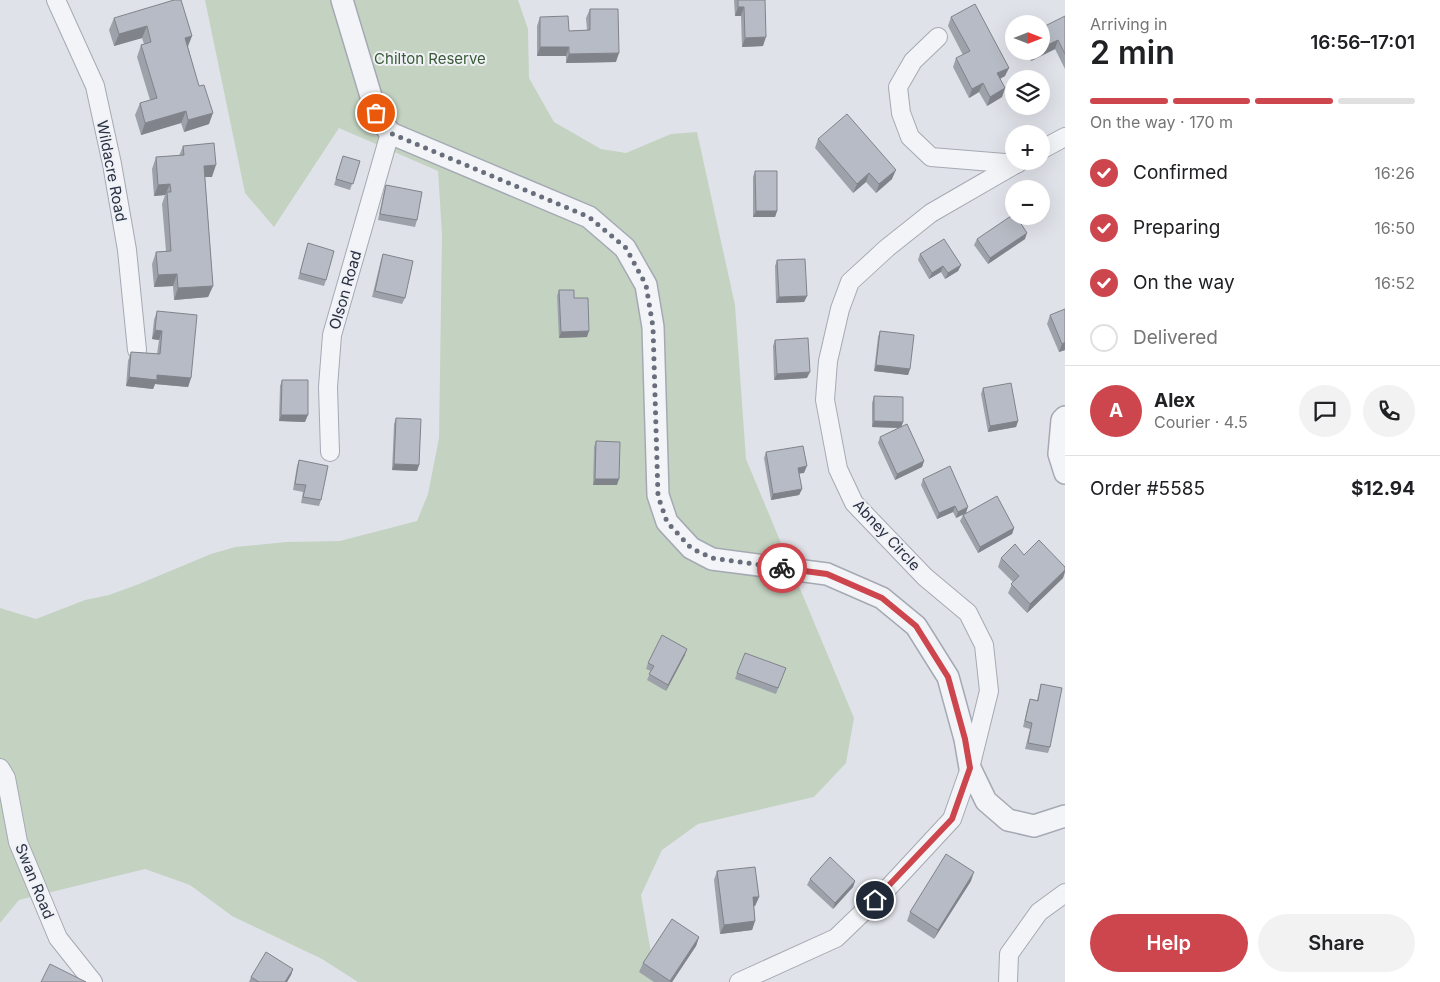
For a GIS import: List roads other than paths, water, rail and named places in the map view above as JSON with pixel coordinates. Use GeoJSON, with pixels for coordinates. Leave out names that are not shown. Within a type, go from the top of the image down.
{"type":"FeatureCollection","features":[{"type":"Feature","properties":{"kind":"street","name":"Wildacre Road"},"geometry":{"type":"LineString","coordinates":[[56,0],[95,86],[112,164],[125,240],[137,350]]}},
{"type":"Feature","properties":{"kind":"street"},"geometry":{"type":"LineString","coordinates":[[342,0],[376,113],[390,133],[589,217],[626,248],[646,285],[653,327],[658,496],[667,522],[691,548],[712,558],[827,574],[882,598],[916,626],[948,677],[965,739],[970,768],[986,801],[1008,820],[1034,826],[1065,816]]}},
{"type":"Feature","properties":{"kind":"street"},"geometry":{"type":"LineString","coordinates":[[938,37],[913,61],[898,87],[901,113],[910,137],[931,157],[1005,161]]}},
{"type":"Feature","properties":{"kind":"street","name":"Olson Road"},"geometry":{"type":"LineString","coordinates":[[330,452],[328,386],[332,335],[390,133]]}},
{"type":"Feature","properties":{"kind":"street"},"geometry":{"type":"LineString","coordinates":[[1050,145],[1065,137]]}},
{"type":"Feature","properties":{"kind":"street","name":"Abney Circle"},"geometry":{"type":"LineString","coordinates":[[739,982],[836,938],[888,888],[952,819],[970,768],[989,691],[984,645],[968,612],[925,576],[854,503],[838,469],[825,400],[828,361],[840,309],[850,282],[887,248],[931,213],[1005,170]]}},
{"type":"Feature","properties":{"kind":"street"},"geometry":{"type":"LineString","coordinates":[[1065,417],[1062,420],[1059,454],[1065,473]]}},
{"type":"Feature","properties":{"kind":"street","name":"Swan Road"},"geometry":{"type":"LineString","coordinates":[[0,768],[6,778],[18,842],[58,938],[93,982]]}},
{"type":"Feature","properties":{"kind":"street"},"geometry":{"type":"LineString","coordinates":[[1008,982],[1008,954],[1039,912],[1065,893]]}},
{"type":"Feature","properties":{"kind":"park label","name":"Chilton Reserve"},"geometry":{"type":"Point","coordinates":[430,58]}}]}
